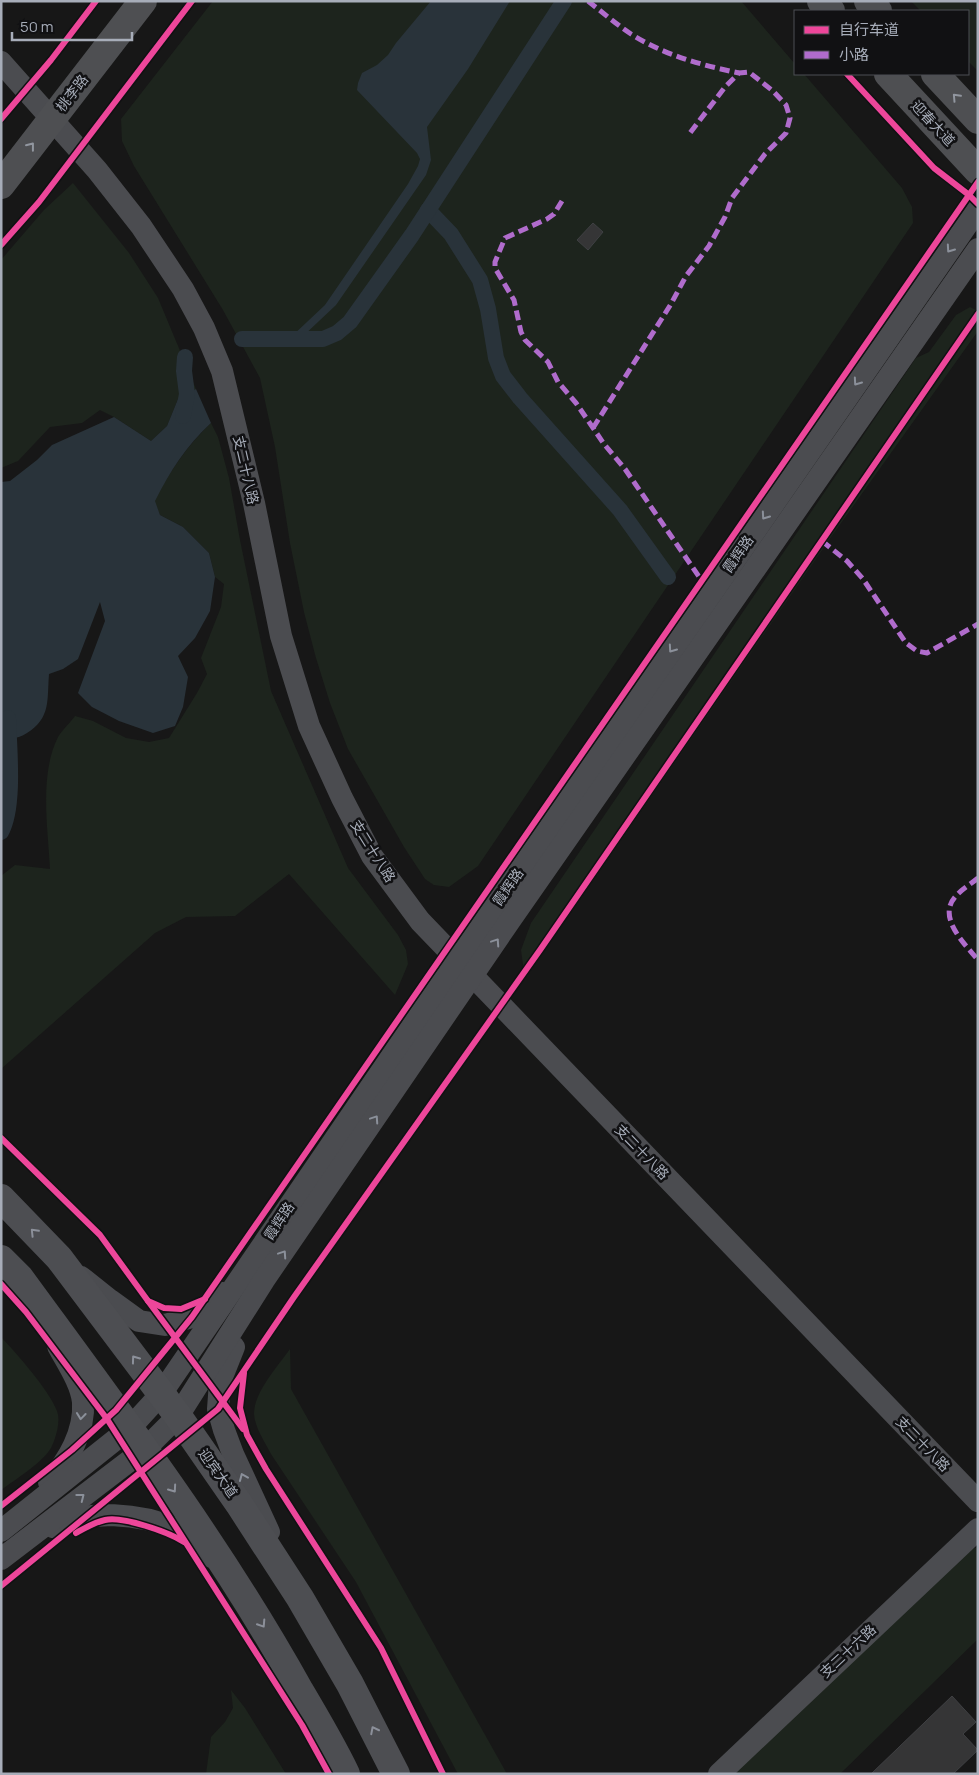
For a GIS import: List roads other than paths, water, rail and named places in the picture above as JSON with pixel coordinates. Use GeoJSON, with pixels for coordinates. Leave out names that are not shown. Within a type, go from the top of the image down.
{"type":"FeatureCollection","features":[{"type":"Feature","properties":{"kind":"highway","name":"迎宾大道"},"geometry":{"type":"LineString","coordinates":[[1,1198],[59,1258],[178,1416],[239,1504],[300,1598],[328,1646],[350,1684],[396,1774]]}},
{"type":"Feature","properties":{"kind":"highway"},"geometry":{"type":"LineString","coordinates":[[10,1268],[137,1438],[212,1545],[271,1638],[346,1774]]}},
{"type":"Feature","properties":{"kind":"main road","name":"桃李路"},"geometry":{"type":"LineString","coordinates":[[1,185],[46,112],[119,1]]}},
{"type":"Feature","properties":{"kind":"main road","name":"桃李路"},"geometry":{"type":"LineString","coordinates":[[1,156],[46,112],[143,1]]}},
{"type":"Feature","properties":{"kind":"main road"},"geometry":{"type":"LineString","coordinates":[[821,1],[830,10]]}},
{"type":"Feature","properties":{"kind":"main road"},"geometry":{"type":"LineString","coordinates":[[868,1],[877,10]]}},
{"type":"Feature","properties":{"kind":"main road"},"geometry":{"type":"LineString","coordinates":[[936,75],[978,120]]}},
{"type":"Feature","properties":{"kind":"main road","name":"迎春大道"},"geometry":{"type":"LineString","coordinates":[[901,78],[978,171]]}},
{"type":"Feature","properties":{"kind":"street","name":"支二十八路"},"geometry":{"type":"LineString","coordinates":[[1,62],[97,170],[141,226],[183,289],[204,328],[222,371],[254,503],[281,636],[309,726],[342,798],[372,856],[420,921],[978,1501]]}},
{"type":"Feature","properties":{"kind":"street","name":"霞辉路"},"geometry":{"type":"LineString","coordinates":[[4,1529],[137,1438],[178,1416],[256,1274],[457,960],[978,208]]}},
{"type":"Feature","properties":{"kind":"street","name":"霞辉路"},"geometry":{"type":"LineString","coordinates":[[1,1559],[24,1542],[137,1438],[161,1394],[256,1274],[473,976],[978,249]]}},
{"type":"Feature","properties":{"kind":"street"},"geometry":{"type":"LineString","coordinates":[[59,1258],[139,1321],[166,1325],[192,1317],[217,1298],[256,1274]]}},
{"type":"Feature","properties":{"kind":"street"},"geometry":{"type":"LineString","coordinates":[[4,1529],[60,1470],[72,1450],[80,1426],[83,1402],[78,1384],[10,1268]]}},
{"type":"Feature","properties":{"kind":"street"},"geometry":{"type":"LineString","coordinates":[[256,1274],[233,1348],[220,1382],[218,1409],[233,1454],[263,1520],[328,1646]]}},
{"type":"Feature","properties":{"kind":"street"},"geometry":{"type":"LineString","coordinates":[[24,1542],[66,1520],[99,1514],[149,1520],[177,1529],[197,1543],[216,1560],[241,1591]]}},
{"type":"Feature","properties":{"kind":"street","name":"支二十六路"},"geometry":{"type":"LineString","coordinates":[[719,1774],[978,1529]]}},
{"type":"Feature","properties":{"kind":"waterway"},"geometry":{"type":"LineString","coordinates":[[242,339],[323,339],[337,333],[350,322],[412,235],[564,1]]}},
{"type":"Feature","properties":{"kind":"waterway"},"geometry":{"type":"LineString","coordinates":[[428,210],[451,234],[480,280],[488,309],[496,358],[503,376],[520,398],[620,510],[668,577]]}},
{"type":"Feature","properties":{"kind":"waterway"},"geometry":{"type":"LineString","coordinates":[[183,416],[187,394],[184,371],[185,357]]}},
{"type":"Feature","properties":{"kind":"waterway"},"geometry":{"type":"LineString","coordinates":[[1,832],[10,793],[8,718]]}}]}
